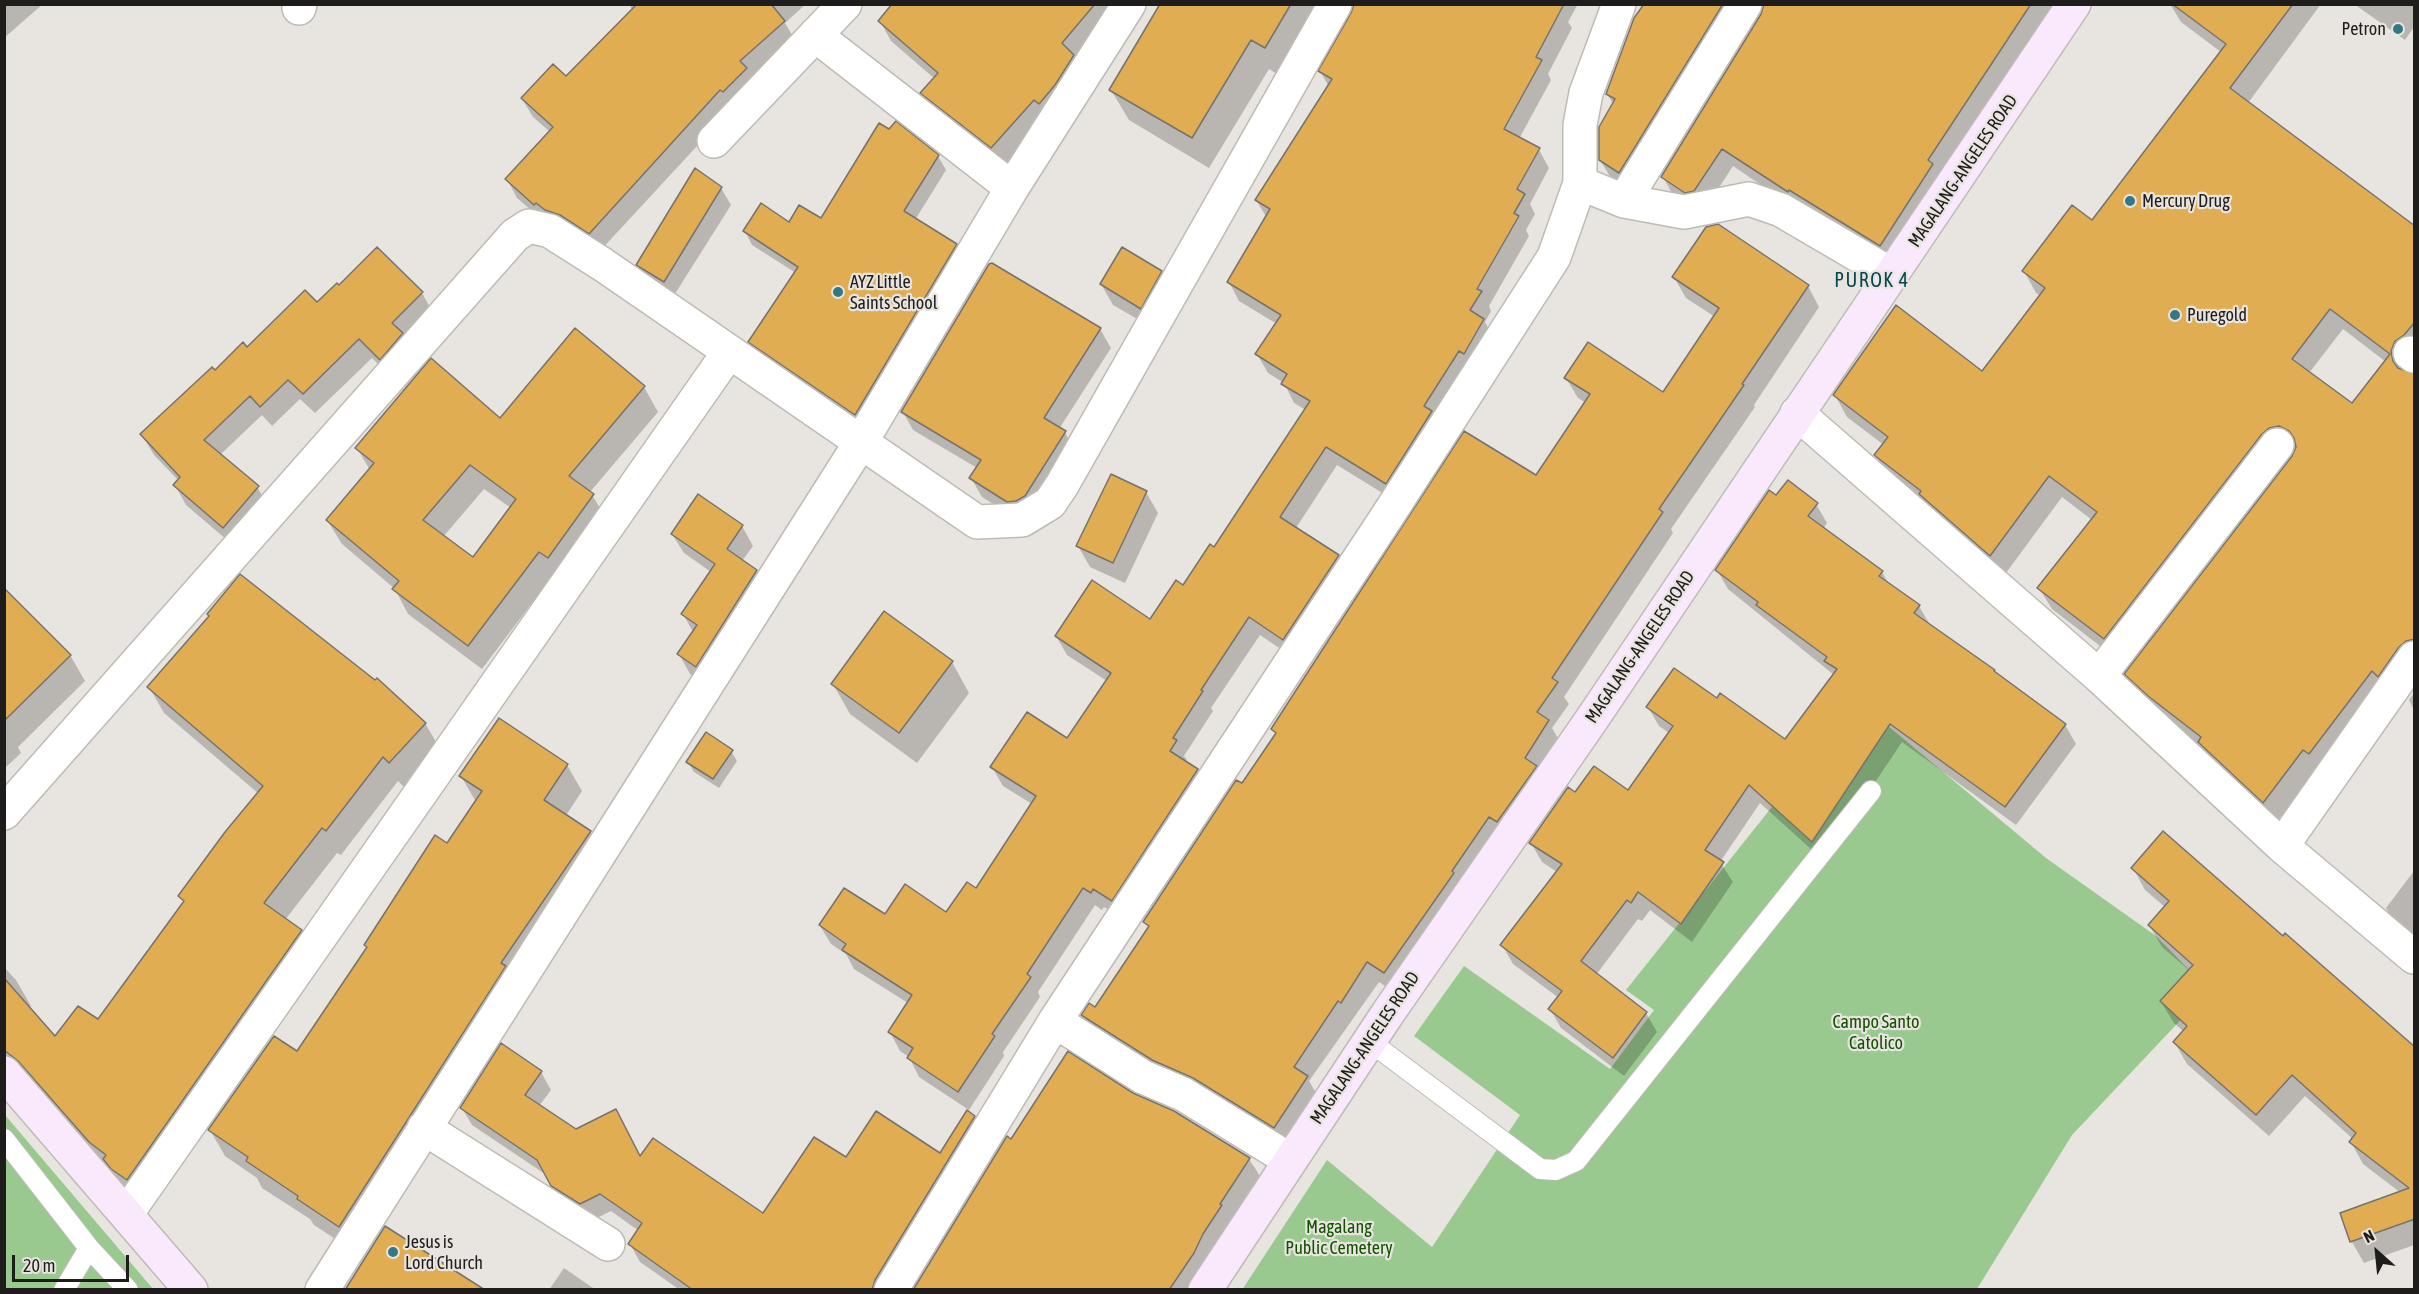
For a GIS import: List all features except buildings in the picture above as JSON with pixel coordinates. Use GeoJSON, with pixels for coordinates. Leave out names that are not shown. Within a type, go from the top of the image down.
{"type":"FeatureCollection","features":[{"type":"Feature","properties":{"kind":"main road","name":"MAGALANG-ANGELES ROAD"},"geometry":{"type":"LineString","coordinates":[[1204,1290],[1369,1041],[1596,713],[2074,4]]}},
{"type":"Feature","properties":{"kind":"main road"},"geometry":{"type":"LineString","coordinates":[[4,1073],[191,1290]]}},
{"type":"Feature","properties":{"kind":"street"},"geometry":{"type":"LineString","coordinates":[[714,141],[845,4]]}},
{"type":"Feature","properties":{"kind":"street"},"geometry":{"type":"LineString","coordinates":[[321,1290],[861,442],[1012,188],[1129,4]]}},
{"type":"Feature","properties":{"kind":"street"},"geometry":{"type":"LineString","coordinates":[[4,813],[515,235],[529,226],[550,231],[976,522],[1022,520],[1050,502],[1335,4]]}},
{"type":"Feature","properties":{"kind":"street"},"geometry":{"type":"LineString","coordinates":[[891,1290],[1055,1021],[1397,502],[1554,257],[1580,183],[1580,125],[1586,93],[1619,4]]}},
{"type":"Feature","properties":{"kind":"street"},"geometry":{"type":"LineString","coordinates":[[1624,201],[1745,4]]}},
{"type":"Feature","properties":{"kind":"street"},"geometry":{"type":"LineString","coordinates":[[815,34],[1012,188]]}},
{"type":"Feature","properties":{"kind":"street"},"geometry":{"type":"LineString","coordinates":[[1580,183],[1624,201],[1684,212],[1749,199],[1781,210],[1892,275]]}},
{"type":"Feature","properties":{"kind":"street"},"geometry":{"type":"LineString","coordinates":[[127,1213],[729,352]]}},
{"type":"Feature","properties":{"kind":"street"},"geometry":{"type":"LineString","coordinates":[[1797,413],[2099,676],[2282,846],[2415,957]]}},
{"type":"Feature","properties":{"kind":"street"},"geometry":{"type":"LineString","coordinates":[[2099,676],[2277,445]]}},
{"type":"Feature","properties":{"kind":"street"},"geometry":{"type":"LineString","coordinates":[[2282,846],[2415,658]]}},
{"type":"Feature","properties":{"kind":"street"},"geometry":{"type":"LineString","coordinates":[[1055,1021],[1143,1077],[1183,1094],[1290,1160]]}},
{"type":"Feature","properties":{"kind":"street"},"geometry":{"type":"LineString","coordinates":[[424,1128],[608,1244]]}},
{"type":"Feature","properties":{"kind":"lane"},"geometry":{"type":"LineString","coordinates":[[1369,1041],[1540,1169],[1556,1170],[1576,1161],[1871,791]]}},
{"type":"Feature","properties":{"kind":"lane"},"geometry":{"type":"LineString","coordinates":[[4,1139],[89,1248],[128,1290]]}},
{"type":"Feature","properties":{"kind":"lane"},"geometry":{"type":"LineString","coordinates":[[64,1290],[89,1248]]}},
{"type":"Feature","properties":{"kind":"green space","name":"Campo Santo Catolico"},"geometry":{"type":"Polygon","coordinates":[[[1850,709],[1881,720],[2046,858],[2156,936],[2209,990],[2072,1135],[1977,1289],[1242,1290],[1327,1160],[1432,1247],[1520,1115],[1414,1036],[1464,966],[1610,1069],[1654,1010],[1626,990],[1850,709]]]}},
{"type":"Feature","properties":{"kind":"green space"},"geometry":{"type":"Polygon","coordinates":[[[5,1115],[153,1289],[5,1289],[5,1115]]]}},
{"type":"Feature","properties":{"kind":"place","name":"Petron"},"geometry":{"type":"Point","coordinates":[2398,29]}},
{"type":"Feature","properties":{"kind":"place","name":"Mercury Drug"},"geometry":{"type":"Point","coordinates":[2130,201]}},
{"type":"Feature","properties":{"kind":"place","name":"AYZ Little Saints School"},"geometry":{"type":"Point","coordinates":[838,292]}},
{"type":"Feature","properties":{"kind":"place","name":"Puregold"},"geometry":{"type":"Point","coordinates":[2175,315]}},
{"type":"Feature","properties":{"kind":"place","name":"Jesus is Lord Church"},"geometry":{"type":"Point","coordinates":[393,1252]}},
{"type":"Feature","properties":{"kind":"district","name":"PUROK 4"},"geometry":{"type":"Point","coordinates":[1872,281]}},
{"type":"Feature","properties":{"kind":"park label","name":"Magalang Public Cemetery"},"geometry":{"type":"Point","coordinates":[1339,1237]}}]}
